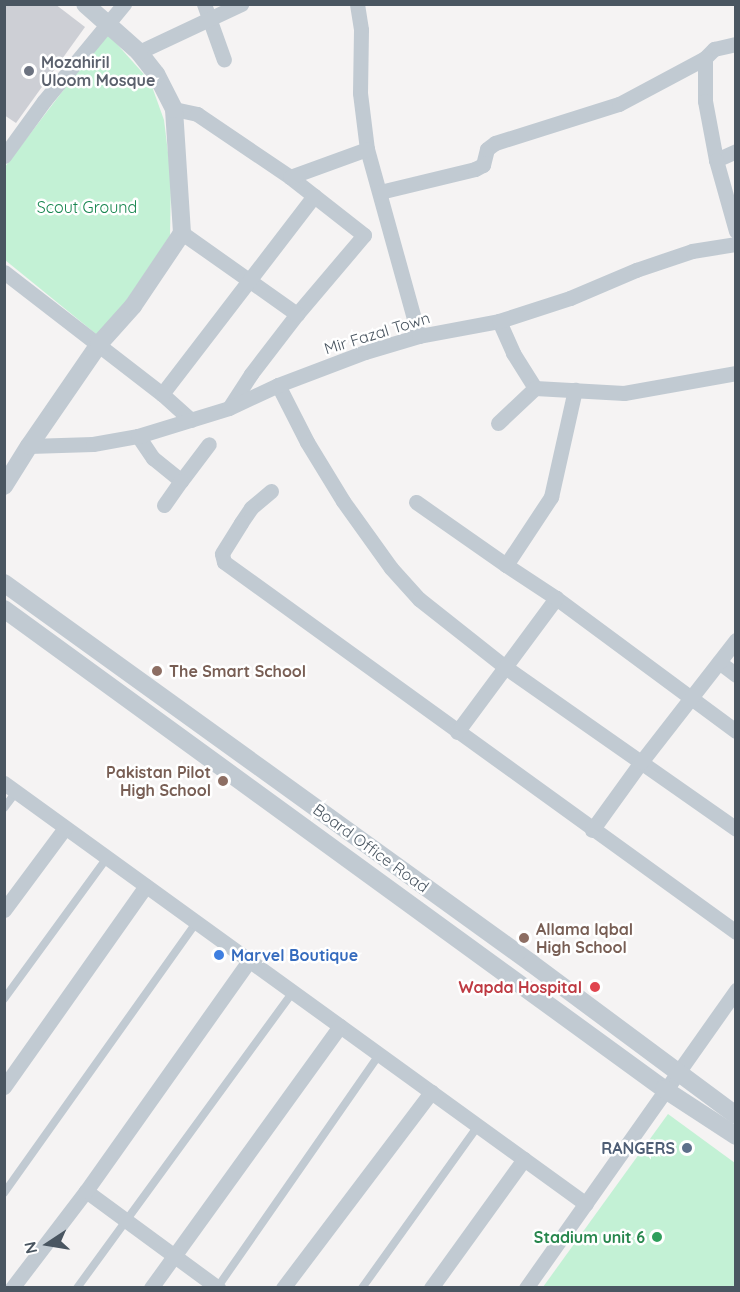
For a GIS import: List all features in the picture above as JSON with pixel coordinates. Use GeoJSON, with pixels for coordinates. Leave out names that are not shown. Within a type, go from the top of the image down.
{"type":"FeatureCollection","features":[{"type":"Feature","properties":{"kind":"street"},"geometry":{"type":"LineString","coordinates":[[4,486],[99,344],[133,306],[182,233],[174,109],[156,74],[139,52],[85,4]]}},
{"type":"Feature","properties":{"kind":"street"},"geometry":{"type":"LineString","coordinates":[[4,156],[44,101],[124,4]]}},
{"type":"Feature","properties":{"kind":"street"},"geometry":{"type":"LineString","coordinates":[[204,4],[224,60]]}},
{"type":"Feature","properties":{"kind":"street"},"geometry":{"type":"LineString","coordinates":[[139,52],[241,4]]}},
{"type":"Feature","properties":{"kind":"street"},"geometry":{"type":"LineString","coordinates":[[357,4],[362,30],[360,93],[367,149],[419,336]]}},
{"type":"Feature","properties":{"kind":"street"},"geometry":{"type":"LineString","coordinates":[[380,192],[476,169],[483,165],[487,149],[495,143],[619,104],[705,58],[714,50],[735,44]]}},
{"type":"Feature","properties":{"kind":"street"},"geometry":{"type":"LineString","coordinates":[[705,58],[705,101],[716,160],[735,231]]}},
{"type":"Feature","properties":{"kind":"street"},"geometry":{"type":"LineString","coordinates":[[174,109],[197,114],[290,177],[363,233],[364,237]]}},
{"type":"Feature","properties":{"kind":"street"},"geometry":{"type":"LineString","coordinates":[[290,177],[367,149]]}},
{"type":"Feature","properties":{"kind":"street"},"geometry":{"type":"LineString","coordinates":[[716,160],[735,151]]}},
{"type":"Feature","properties":{"kind":"street"},"geometry":{"type":"LineString","coordinates":[[162,394],[314,196]]}},
{"type":"Feature","properties":{"kind":"street"},"geometry":{"type":"LineString","coordinates":[[229,408],[251,374],[297,314],[364,237],[388,228]]}},
{"type":"Feature","properties":{"kind":"street"},"geometry":{"type":"LineString","coordinates":[[182,233],[297,314]]}},
{"type":"Feature","properties":{"kind":"street","name":"Mir Fazal Town"},"geometry":{"type":"LineString","coordinates":[[29,446],[93,444],[138,436],[229,408],[278,385],[364,352],[419,336],[499,321],[570,298],[636,270],[681,255],[735,244]]}},
{"type":"Feature","properties":{"kind":"street"},"geometry":{"type":"LineString","coordinates":[[4,272],[162,394],[190,420]]}},
{"type":"Feature","properties":{"kind":"street"},"geometry":{"type":"LineString","coordinates":[[499,321],[513,353],[535,388]]}},
{"type":"Feature","properties":{"kind":"street"},"geometry":{"type":"LineString","coordinates":[[498,423],[535,388],[624,393],[735,373]]}},
{"type":"Feature","properties":{"kind":"street"},"geometry":{"type":"LineString","coordinates":[[278,385],[307,442],[343,501],[391,568],[419,599],[505,667],[735,829]]}},
{"type":"Feature","properties":{"kind":"street"},"geometry":{"type":"LineString","coordinates":[[506,565],[551,497],[575,390]]}},
{"type":"Feature","properties":{"kind":"street"},"geometry":{"type":"LineString","coordinates":[[138,436],[153,458],[181,482]]}},
{"type":"Feature","properties":{"kind":"street"},"geometry":{"type":"LineString","coordinates":[[164,505],[209,444]]}},
{"type":"Feature","properties":{"kind":"street"},"geometry":{"type":"LineString","coordinates":[[271,491],[251,508],[222,554],[222,560],[735,933]]}},
{"type":"Feature","properties":{"kind":"street"},"geometry":{"type":"LineString","coordinates":[[416,502],[556,597],[735,731]]}},
{"type":"Feature","properties":{"kind":"street","name":"Board Office Road"},"geometry":{"type":"LineString","coordinates":[[4,583],[735,1114]]}},
{"type":"Feature","properties":{"kind":"street"},"geometry":{"type":"LineString","coordinates":[[457,732],[556,597]]}},
{"type":"Feature","properties":{"kind":"street","name":"Board Office Road"},"geometry":{"type":"LineString","coordinates":[[4,609],[376,877],[664,1089],[735,1137]]}},
{"type":"Feature","properties":{"kind":"street"},"geometry":{"type":"LineString","coordinates":[[592,830],[735,640]]}},
{"type":"Feature","properties":{"kind":"street"},"geometry":{"type":"LineString","coordinates":[[719,662],[735,675]]}},
{"type":"Feature","properties":{"kind":"street"},"geometry":{"type":"LineString","coordinates":[[10,788],[586,1204]]}},
{"type":"Feature","properties":{"kind":"street"},"geometry":{"type":"LineString","coordinates":[[4,910],[65,828]]}},
{"type":"Feature","properties":{"kind":"street"},"geometry":{"type":"LineString","coordinates":[[4,1087],[146,886]]}},
{"type":"Feature","properties":{"kind":"street"},"geometry":{"type":"LineString","coordinates":[[12,1287],[86,1191],[249,961]]}},
{"type":"Feature","properties":{"kind":"street"},"geometry":{"type":"LineString","coordinates":[[526,1287],[735,990]]}},
{"type":"Feature","properties":{"kind":"street"},"geometry":{"type":"LineString","coordinates":[[151,1287],[340,1026]]}},
{"type":"Feature","properties":{"kind":"street"},"geometry":{"type":"LineString","coordinates":[[283,1287],[431,1092]]}},
{"type":"Feature","properties":{"kind":"street"},"geometry":{"type":"LineString","coordinates":[[431,1287],[524,1160]]}},
{"type":"Feature","properties":{"kind":"street"},"geometry":{"type":"LineString","coordinates":[[86,1191],[217,1287]]}},
{"type":"Feature","properties":{"kind":"lane"},"geometry":{"type":"LineString","coordinates":[[4,808],[10,788]]}},
{"type":"Feature","properties":{"kind":"lane"},"geometry":{"type":"LineString","coordinates":[[4,999],[107,858]]}},
{"type":"Feature","properties":{"kind":"lane"},"geometry":{"type":"LineString","coordinates":[[4,1193],[196,922]]}},
{"type":"Feature","properties":{"kind":"lane"},"geometry":{"type":"LineString","coordinates":[[77,1287],[293,992]]}},
{"type":"Feature","properties":{"kind":"lane"},"geometry":{"type":"LineString","coordinates":[[217,1287],[379,1055]]}},
{"type":"Feature","properties":{"kind":"lane"},"geometry":{"type":"LineString","coordinates":[[362,1287],[478,1126]]}},
{"type":"Feature","properties":{"kind":"green space","name":"Scout Ground"},"geometry":{"type":"Polygon","coordinates":[[[107,33],[150,81],[164,120],[171,177],[170,236],[101,338],[5,260],[4,168],[107,33]]]}},
{"type":"Feature","properties":{"kind":"green space","name":"Stadium unit 6"},"geometry":{"type":"Polygon","coordinates":[[[668,1114],[735,1163],[735,1287],[543,1287],[668,1114]]]}},
{"type":"Feature","properties":{"kind":"building","name":"Mozahiril Uloom Mosque"},"geometry":{"type":"Polygon","coordinates":[[[4,4],[55,4],[85,27],[16,123],[4,115],[4,4]]]}},
{"type":"Feature","properties":{"kind":"place","name":"Mozahiril Uloom Mosque"},"geometry":{"type":"Point","coordinates":[29,71]}},
{"type":"Feature","properties":{"kind":"place","name":"The Smart School"},"geometry":{"type":"Point","coordinates":[157,671]}},
{"type":"Feature","properties":{"kind":"place","name":"Pakistan Pilot High School"},"geometry":{"type":"Point","coordinates":[223,781]}},
{"type":"Feature","properties":{"kind":"place","name":"Allama Iqbal High School"},"geometry":{"type":"Point","coordinates":[524,938]}},
{"type":"Feature","properties":{"kind":"place","name":"Marvel Boutique"},"geometry":{"type":"Point","coordinates":[219,955]}},
{"type":"Feature","properties":{"kind":"place","name":"Wapda Hospital"},"geometry":{"type":"Point","coordinates":[595,987]}},
{"type":"Feature","properties":{"kind":"place","name":"RANGERS"},"geometry":{"type":"Point","coordinates":[687,1148]}},
{"type":"Feature","properties":{"kind":"place","name":"Stadium unit 6"},"geometry":{"type":"Point","coordinates":[657,1237]}}]}
